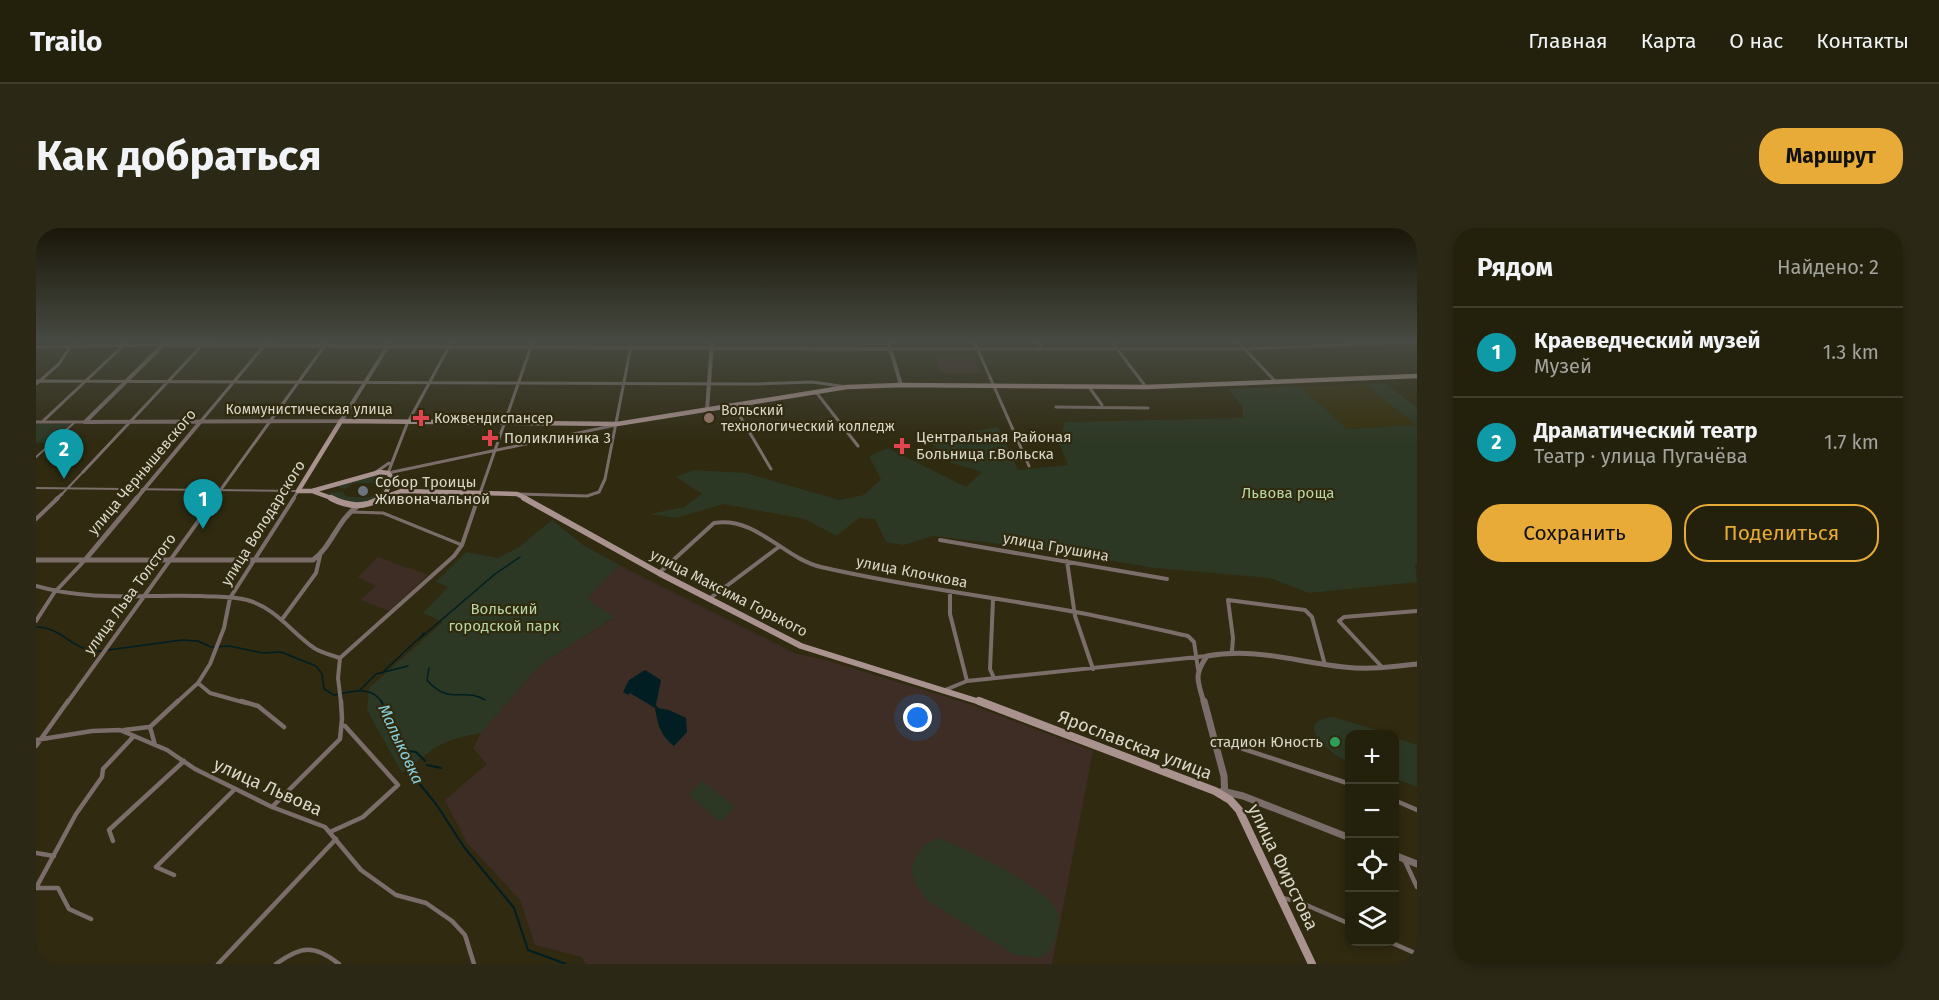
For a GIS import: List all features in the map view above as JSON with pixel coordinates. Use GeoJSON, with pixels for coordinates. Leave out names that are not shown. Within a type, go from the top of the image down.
{"type":"FeatureCollection","features":[{"type":"Feature","properties":{"kind":"main road","name":"Коммунистическая улица"},"geometry":{"type":"LineString","coordinates":[[341,422],[617,424],[847,387],[901,385],[1146,387],[1417,376]]}},
{"type":"Feature","properties":{"kind":"main road","name":"улица Володарского"},"geometry":{"type":"LineString","coordinates":[[298,491],[341,422]]}},
{"type":"Feature","properties":{"kind":"main road"},"geometry":{"type":"LineString","coordinates":[[298,491],[324,493],[344,504],[362,505],[401,491],[390,478],[374,473],[312,491]]}},
{"type":"Feature","properties":{"kind":"main road"},"geometry":{"type":"LineString","coordinates":[[382,498],[390,478]]}},
{"type":"Feature","properties":{"kind":"main road"},"geometry":{"type":"LineString","coordinates":[[324,493],[328,486]]}},
{"type":"Feature","properties":{"kind":"main road","name":"улица Максима Горького"},"geometry":{"type":"LineString","coordinates":[[401,491],[517,494],[659,573],[801,646],[945,690]]}},
{"type":"Feature","properties":{"kind":"main road","name":"Ярославская улица"},"geometry":{"type":"LineString","coordinates":[[945,690],[1215,791]]}},
{"type":"Feature","properties":{"kind":"main road","name":"улица Фирстова"},"geometry":{"type":"LineString","coordinates":[[1215,791],[1225,794],[1243,816],[1312,964]]}},
{"type":"Feature","properties":{"kind":"street"},"geometry":{"type":"LineString","coordinates":[[42,422],[91,375]]}},
{"type":"Feature","properties":{"kind":"street"},"geometry":{"type":"LineString","coordinates":[[85,422],[132,375]]}},
{"type":"Feature","properties":{"kind":"street"},"geometry":{"type":"LineString","coordinates":[[36,519],[174,375]]}},
{"type":"Feature","properties":{"kind":"street","name":"улица Чернышевского"},"geometry":{"type":"LineString","coordinates":[[36,621],[54,593],[238,375]]}},
{"type":"Feature","properties":{"kind":"street","name":"улица Льва Толстого"},"geometry":{"type":"LineString","coordinates":[[36,746],[38,740],[303,375]]}},
{"type":"Feature","properties":{"kind":"street","name":"улица Володарского"},"geometry":{"type":"LineString","coordinates":[[341,422],[369,375]]}},
{"type":"Feature","properties":{"kind":"street"},"geometry":{"type":"LineString","coordinates":[[434,375],[390,463],[390,478],[403,471],[617,424]]}},
{"type":"Feature","properties":{"kind":"street"},"geometry":{"type":"LineString","coordinates":[[272,807],[340,739],[344,726],[342,699],[336,671],[340,658],[454,556],[462,545],[522,375]]}},
{"type":"Feature","properties":{"kind":"street"},"geometry":{"type":"LineString","coordinates":[[517,494],[587,496],[599,492],[605,480],[626,375]]}},
{"type":"Feature","properties":{"kind":"street"},"geometry":{"type":"LineString","coordinates":[[706,411],[710,375]]}},
{"type":"Feature","properties":{"kind":"street"},"geometry":{"type":"LineString","coordinates":[[898,375],[901,385]]}},
{"type":"Feature","properties":{"kind":"street"},"geometry":{"type":"LineString","coordinates":[[989,375],[1029,466]]}},
{"type":"Feature","properties":{"kind":"street"},"geometry":{"type":"LineString","coordinates":[[1137,375],[1146,387]]}},
{"type":"Feature","properties":{"kind":"street"},"geometry":{"type":"LineString","coordinates":[[1270,375],[1276,382]]}},
{"type":"Feature","properties":{"kind":"street"},"geometry":{"type":"LineString","coordinates":[[37,382],[710,384],[827,382],[847,387]]}},
{"type":"Feature","properties":{"kind":"street"},"geometry":{"type":"LineString","coordinates":[[1089,387],[1103,406]]}},
{"type":"Feature","properties":{"kind":"street"},"geometry":{"type":"LineString","coordinates":[[816,392],[858,446]]}},
{"type":"Feature","properties":{"kind":"street"},"geometry":{"type":"LineString","coordinates":[[734,406],[771,469]]}},
{"type":"Feature","properties":{"kind":"street"},"geometry":{"type":"LineString","coordinates":[[1056,407],[1148,408]]}},
{"type":"Feature","properties":{"kind":"street","name":"Коммунистическая улица"},"geometry":{"type":"LineString","coordinates":[[36,422],[341,422]]}},
{"type":"Feature","properties":{"kind":"street"},"geometry":{"type":"LineString","coordinates":[[36,457],[75,422]]}},
{"type":"Feature","properties":{"kind":"street"},"geometry":{"type":"LineString","coordinates":[[374,473],[390,463]]}},
{"type":"Feature","properties":{"kind":"street"},"geometry":{"type":"LineString","coordinates":[[36,488],[298,491]]}},
{"type":"Feature","properties":{"kind":"street","name":"улица Володарского"},"geometry":{"type":"LineString","coordinates":[[150,727],[198,683],[210,664],[224,628],[230,598],[298,491]]}},
{"type":"Feature","properties":{"kind":"street"},"geometry":{"type":"LineString","coordinates":[[283,618],[316,573],[320,556],[347,512],[362,505]]}},
{"type":"Feature","properties":{"kind":"street"},"geometry":{"type":"LineString","coordinates":[[347,512],[383,513],[462,545]]}},
{"type":"Feature","properties":{"kind":"street","name":"улица Клочкова"},"geometry":{"type":"LineString","coordinates":[[659,573],[708,528],[720,521],[760,532],[780,546],[818,566],[1188,636]]}},
{"type":"Feature","properties":{"kind":"street","name":"улица Грушина"},"geometry":{"type":"LineString","coordinates":[[940,540],[1167,579]]}},
{"type":"Feature","properties":{"kind":"street"},"geometry":{"type":"LineString","coordinates":[[709,599],[780,546]]}},
{"type":"Feature","properties":{"kind":"street"},"geometry":{"type":"LineString","coordinates":[[36,560],[305,561],[320,556]]}},
{"type":"Feature","properties":{"kind":"street"},"geometry":{"type":"LineString","coordinates":[[1067,561],[1073,613],[1079,637],[1093,669]]}},
{"type":"Feature","properties":{"kind":"street"},"geometry":{"type":"LineString","coordinates":[[36,586],[54,593],[85,597],[143,598],[197,595],[251,601],[283,618],[315,649],[340,658]]}},
{"type":"Feature","properties":{"kind":"street"},"geometry":{"type":"LineString","coordinates":[[950,592],[948,606],[953,633],[961,648],[967,681]]}},
{"type":"Feature","properties":{"kind":"street"},"geometry":{"type":"LineString","coordinates":[[993,600],[990,669],[994,678]]}},
{"type":"Feature","properties":{"kind":"street"},"geometry":{"type":"LineString","coordinates":[[1232,651],[1234,642],[1227,609],[1228,600],[1305,610],[1312,617],[1325,665]]}},
{"type":"Feature","properties":{"kind":"street"},"geometry":{"type":"LineString","coordinates":[[1383,668],[1339,621],[1344,618],[1417,611]]}},
{"type":"Feature","properties":{"kind":"street"},"geometry":{"type":"LineString","coordinates":[[1188,636],[1194,642],[1198,679],[1224,776],[1225,794]]}},
{"type":"Feature","properties":{"kind":"street"},"geometry":{"type":"LineString","coordinates":[[945,690],[967,681],[1093,669],[1232,651],[1363,669],[1417,664]]}},
{"type":"Feature","properties":{"kind":"street"},"geometry":{"type":"LineString","coordinates":[[1198,669],[1207,656]]}},
{"type":"Feature","properties":{"kind":"street"},"geometry":{"type":"LineString","coordinates":[[198,683],[210,693],[258,706],[284,727]]}},
{"type":"Feature","properties":{"kind":"street"},"geometry":{"type":"LineString","coordinates":[[330,832],[363,817],[398,785],[344,726]]}},
{"type":"Feature","properties":{"kind":"street"},"geometry":{"type":"LineString","coordinates":[[120,730],[150,727],[151,737],[156,746]]}},
{"type":"Feature","properties":{"kind":"street","name":"улица Львова"},"geometry":{"type":"LineString","coordinates":[[38,740],[92,731],[120,730],[135,735],[272,807],[325,827],[361,870],[396,896],[426,903],[452,921],[465,934],[474,964]]}},
{"type":"Feature","properties":{"kind":"street"},"geometry":{"type":"LineString","coordinates":[[91,919],[69,909],[58,888],[36,888],[76,814],[102,777],[103,769],[135,735]]}},
{"type":"Feature","properties":{"kind":"street"},"geometry":{"type":"LineString","coordinates":[[1213,739],[1345,782]]}},
{"type":"Feature","properties":{"kind":"street"},"geometry":{"type":"LineString","coordinates":[[113,841],[109,830],[128,808],[161,784],[184,761]]}},
{"type":"Feature","properties":{"kind":"street"},"geometry":{"type":"LineString","coordinates":[[174,875],[156,867],[235,789]]}},
{"type":"Feature","properties":{"kind":"street","name":"Ярославская улица"},"geometry":{"type":"LineString","coordinates":[[1225,794],[1345,836]]}},
{"type":"Feature","properties":{"kind":"street"},"geometry":{"type":"LineString","coordinates":[[1399,803],[1417,810]]}},
{"type":"Feature","properties":{"kind":"street"},"geometry":{"type":"LineString","coordinates":[[218,964],[336,839]]}},
{"type":"Feature","properties":{"kind":"street"},"geometry":{"type":"LineString","coordinates":[[36,853],[54,856]]}},
{"type":"Feature","properties":{"kind":"street"},"geometry":{"type":"LineString","coordinates":[[1399,856],[1417,864]]}},
{"type":"Feature","properties":{"kind":"street"},"geometry":{"type":"LineString","coordinates":[[1403,858],[1417,887]]}},
{"type":"Feature","properties":{"kind":"street"},"geometry":{"type":"LineString","coordinates":[[1279,897],[1297,901],[1345,922]]}},
{"type":"Feature","properties":{"kind":"street"},"geometry":{"type":"LineString","coordinates":[[1399,946],[1417,954]]}},
{"type":"Feature","properties":{"kind":"street"},"geometry":{"type":"LineString","coordinates":[[276,964],[295,950],[308,948],[329,955],[339,964]]}},
{"type":"Feature","properties":{"kind":"shaded area"},"geometry":{"type":"Polygon","coordinates":[[[1365,384],[1417,425],[1347,429],[1300,386],[1365,384]]]}},
{"type":"Feature","properties":{"kind":"shaded area"},"geometry":{"type":"Polygon","coordinates":[[[378,557],[428,575],[389,611],[360,600],[376,586],[358,577],[378,557]]]}},
{"type":"Feature","properties":{"kind":"shaded area"},"geometry":{"type":"Polygon","coordinates":[[[619,565],[797,654],[826,660],[969,704],[1093,751],[1052,964],[586,964],[581,957],[535,945],[520,900],[467,843],[445,800],[487,764],[473,748],[481,733],[540,665],[613,618],[587,599],[619,565]]]}},
{"type":"Feature","properties":{"kind":"green space","name":"Львова роща"},"geometry":{"type":"Polygon","coordinates":[[[1386,383],[1417,408],[1417,564],[1415,564],[1417,582],[1309,593],[1270,578],[1155,568],[1026,547],[932,536],[904,545],[886,542],[875,519],[859,518],[836,536],[805,519],[723,504],[676,518],[650,514],[684,507],[702,494],[676,477],[693,470],[746,473],[839,500],[864,495],[881,479],[869,456],[888,448],[966,487],[982,472],[952,463],[920,433],[969,432],[998,427],[1018,470],[1068,465],[1059,443],[1065,422],[1243,418],[1243,407],[1228,389],[1300,386],[1347,429],[1416,425],[1365,384],[1386,383]]]}},
{"type":"Feature","properties":{"kind":"green space"},"geometry":{"type":"Polygon","coordinates":[[[36,424],[71,424],[49,442],[36,443],[36,424]]]}},
{"type":"Feature","properties":{"kind":"green space"},"geometry":{"type":"Polygon","coordinates":[[[382,474],[386,478],[383,492],[372,500],[351,503],[327,493],[344,491],[347,497],[371,497],[383,491],[379,483],[376,483],[378,480],[375,483],[354,483],[345,489],[338,487],[340,484],[382,474]]]}},
{"type":"Feature","properties":{"kind":"green space","name":"Вольский городской парк"},"geometry":{"type":"Polygon","coordinates":[[[552,520],[583,545],[619,565],[587,599],[614,617],[540,665],[481,733],[438,746],[402,773],[367,710],[369,688],[443,622],[423,613],[448,587],[436,582],[466,552],[498,558],[519,547],[552,520]]]}},
{"type":"Feature","properties":{"kind":"green space","name":"стадион Юность"},"geometry":{"type":"Polygon","coordinates":[[[1334,717],[1376,730],[1345,730],[1345,760],[1332,752],[1318,738],[1314,731],[1315,724],[1334,717]]]}},
{"type":"Feature","properties":{"kind":"green space"},"geometry":{"type":"Polygon","coordinates":[[[1399,739],[1417,745],[1417,787],[1399,780],[1399,739]]]}},
{"type":"Feature","properties":{"kind":"green space"},"geometry":{"type":"Polygon","coordinates":[[[702,781],[733,805],[734,808],[722,820],[718,820],[691,797],[690,793],[702,781]]]}},
{"type":"Feature","properties":{"kind":"green space"},"geometry":{"type":"Polygon","coordinates":[[[938,838],[1008,871],[1043,895],[1055,907],[1059,918],[1058,930],[1051,950],[1040,958],[1015,955],[928,901],[916,885],[911,868],[925,844],[938,838]]]}},
{"type":"Feature","properties":{"kind":"water"},"geometry":{"type":"Polygon","coordinates":[[[645,670],[661,680],[656,705],[658,708],[669,710],[686,718],[687,732],[674,746],[660,729],[655,708],[630,693],[628,695],[623,692],[629,680],[645,670]]]}},
{"type":"Feature","properties":{"kind":"waterway"},"geometry":{"type":"LineString","coordinates":[[424,633],[418,640],[495,574],[520,557]]}},
{"type":"Feature","properties":{"kind":"waterway","name":"Малыковка"},"geometry":{"type":"LineString","coordinates":[[36,627],[54,631],[83,648],[103,651]]}},
{"type":"Feature","properties":{"kind":"waterway","name":"Малыковка"},"geometry":{"type":"LineString","coordinates":[[108,650],[182,640],[198,641],[211,647],[229,646],[263,653],[281,652],[316,666],[322,674],[324,689],[334,695],[367,691],[373,693],[382,703]]}},
{"type":"Feature","properties":{"kind":"waterway"},"geometry":{"type":"LineString","coordinates":[[383,672],[417,640]]}},
{"type":"Feature","properties":{"kind":"waterway"},"geometry":{"type":"LineString","coordinates":[[383,672],[408,666]]}},
{"type":"Feature","properties":{"kind":"waterway"},"geometry":{"type":"LineString","coordinates":[[429,668],[427,680],[435,688],[450,694],[478,696],[485,700]]}},
{"type":"Feature","properties":{"kind":"waterway"},"geometry":{"type":"LineString","coordinates":[[360,690],[376,674],[383,672]]}},
{"type":"Feature","properties":{"kind":"waterway","name":"Малыковка"},"geometry":{"type":"LineString","coordinates":[[381,701],[401,740],[404,750]]}},
{"type":"Feature","properties":{"kind":"waterway"},"geometry":{"type":"LineString","coordinates":[[404,750],[416,752],[425,761]]}},
{"type":"Feature","properties":{"kind":"waterway","name":"Малыковка"},"geometry":{"type":"LineString","coordinates":[[404,750],[414,777],[436,804],[464,847],[514,908],[528,950],[566,964]]}},
{"type":"Feature","properties":{"kind":"waterway"},"geometry":{"type":"LineString","coordinates":[[427,765],[441,768]]}},
{"type":"Feature","properties":{"kind":"place","name":"Кожвендиспансер"},"geometry":{"type":"Point","coordinates":[421,418]}},
{"type":"Feature","properties":{"kind":"place","name":"Вольский технологический колледж"},"geometry":{"type":"Point","coordinates":[709,418]}},
{"type":"Feature","properties":{"kind":"place","name":"Поликлиника 3"},"geometry":{"type":"Point","coordinates":[490,438]}},
{"type":"Feature","properties":{"kind":"place","name":"Центральная Районая Больница г.Вольска"},"geometry":{"type":"Point","coordinates":[902,446]}},
{"type":"Feature","properties":{"kind":"place","name":"Драматический театр"},"geometry":{"type":"Point","coordinates":[64,479]}},
{"type":"Feature","properties":{"kind":"place","name":"Собор Троицы Живоначальной"},"geometry":{"type":"Point","coordinates":[363,491]}},
{"type":"Feature","properties":{"kind":"place","name":"Краеведческий музей"},"geometry":{"type":"Point","coordinates":[203,529]}},
{"type":"Feature","properties":{"kind":"place","name":"стадион Юность"},"geometry":{"type":"Point","coordinates":[1335,742]}}]}
